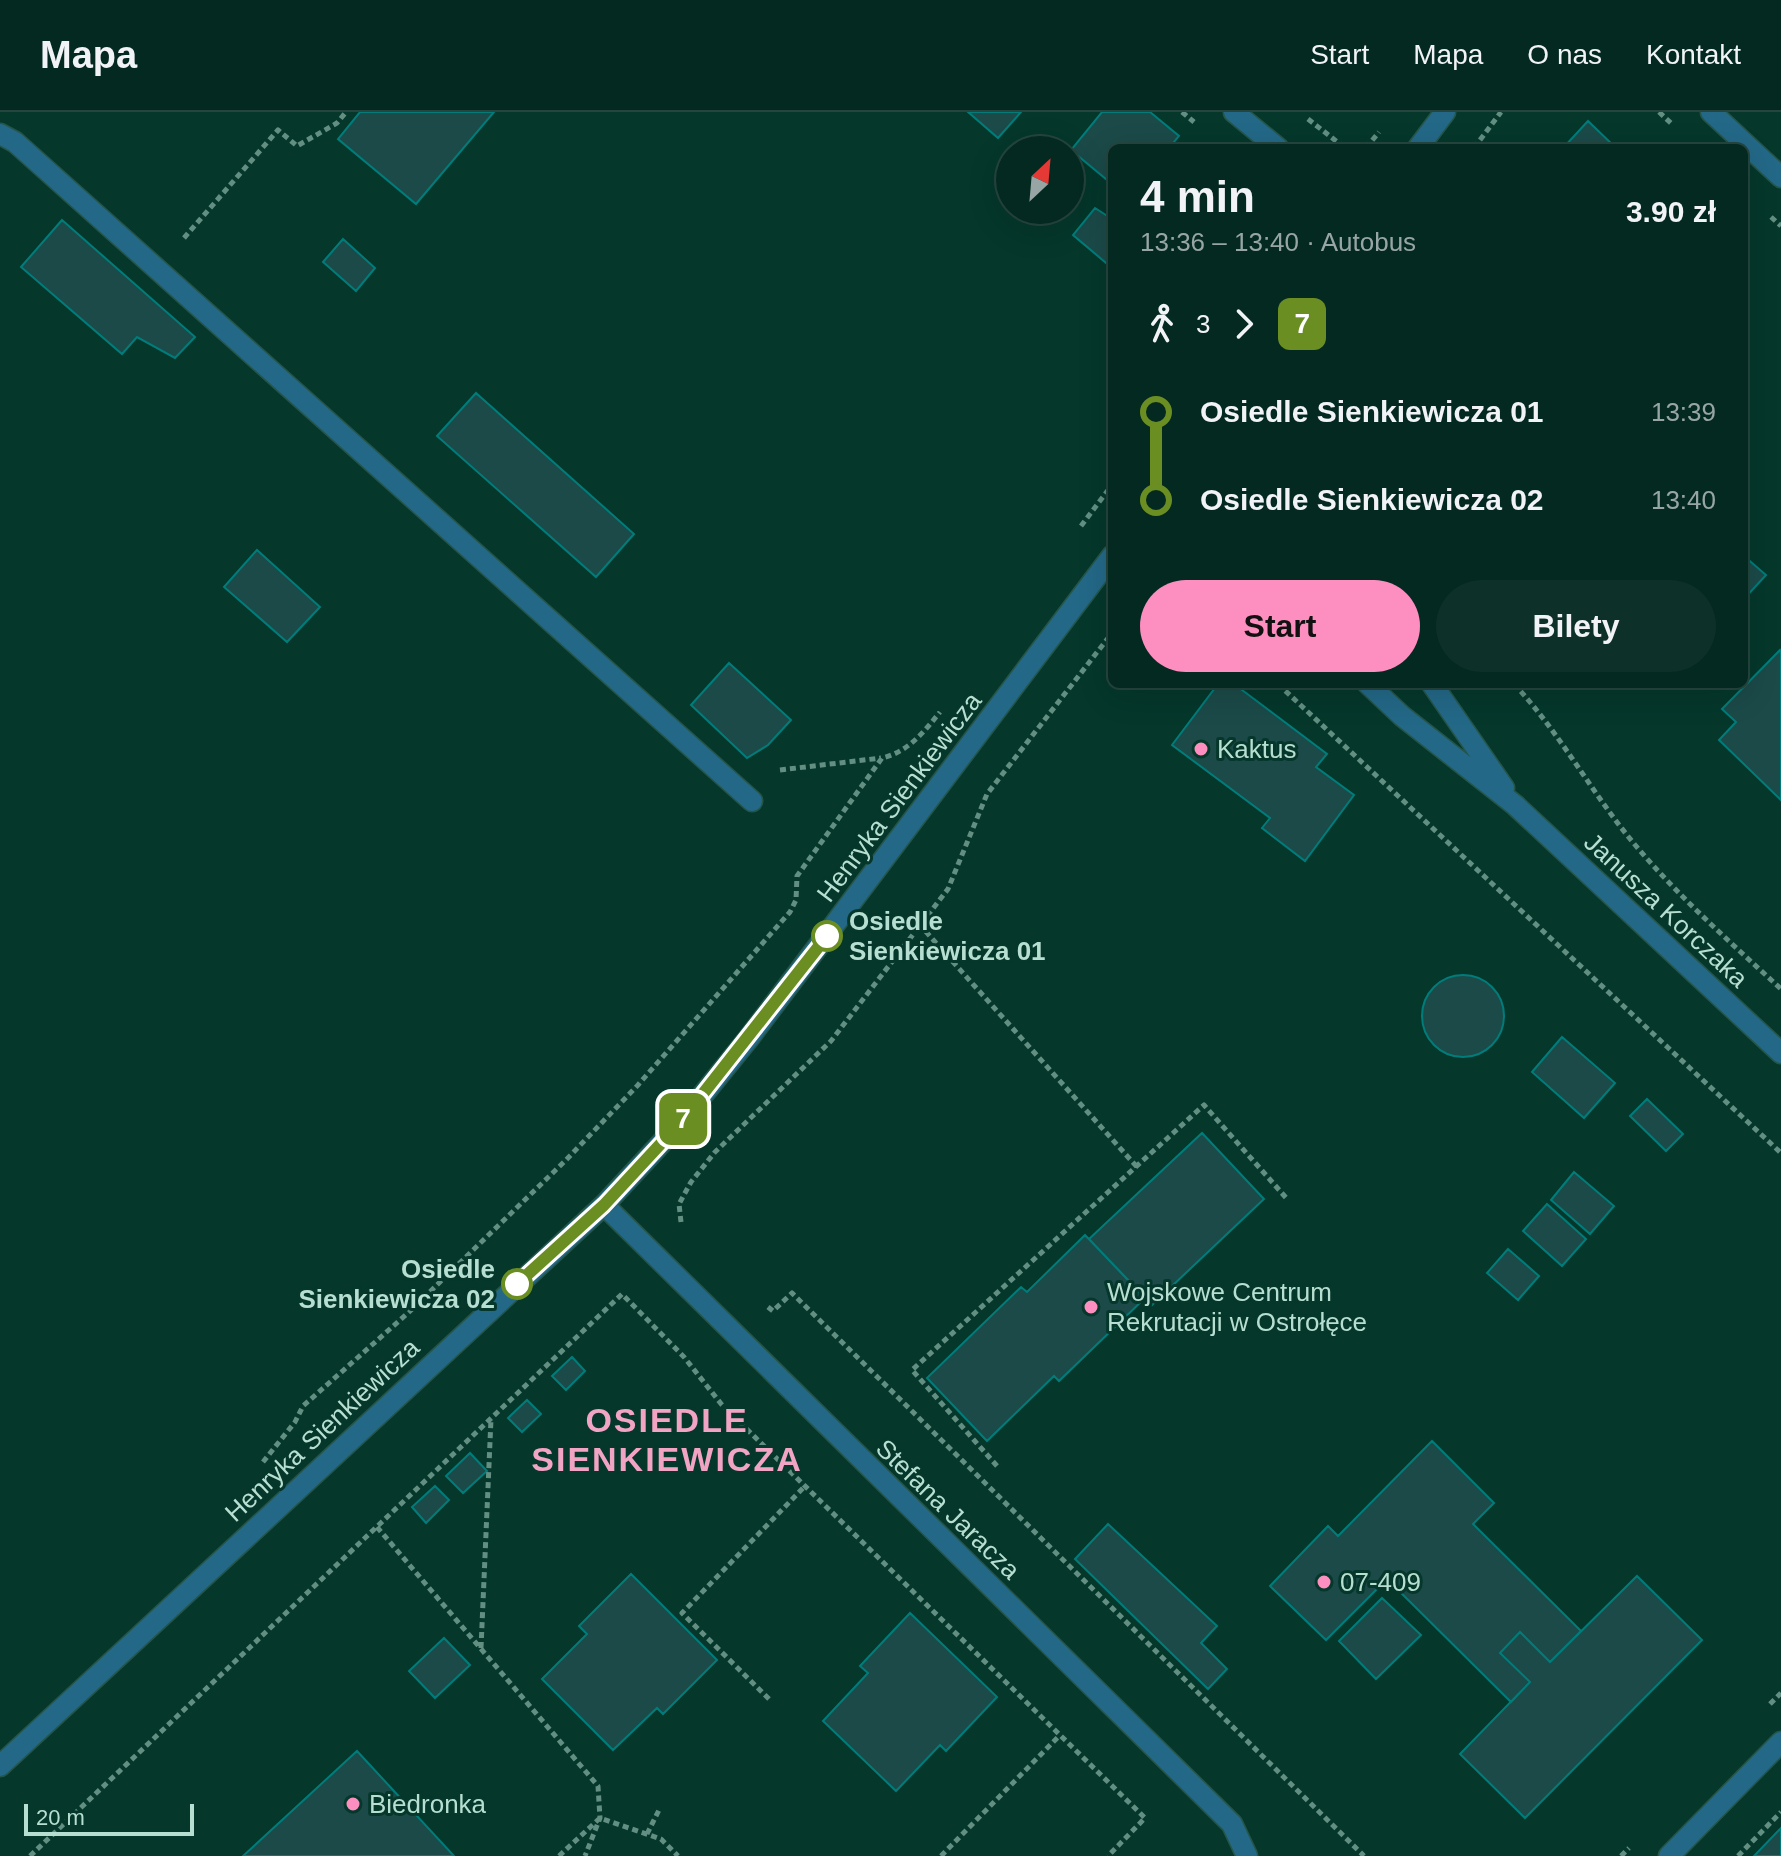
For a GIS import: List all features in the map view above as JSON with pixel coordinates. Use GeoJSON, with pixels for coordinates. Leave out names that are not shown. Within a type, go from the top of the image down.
{"type":"FeatureCollection","features":[{"type":"Feature","properties":{"kind":"street"},"geometry":{"type":"LineString","coordinates":[[1234,112],[1273,144]]}},
{"type":"Feature","properties":{"kind":"street"},"geometry":{"type":"LineString","coordinates":[[1421,144],[1445,112]]}},
{"type":"Feature","properties":{"kind":"street"},"geometry":{"type":"LineString","coordinates":[[1711,112],[1745,144]]}},
{"type":"Feature","properties":{"kind":"street"},"geometry":{"type":"LineString","coordinates":[[0,134],[15,142],[752,801]]}},
{"type":"Feature","properties":{"kind":"street"},"geometry":{"type":"LineString","coordinates":[[1748,146],[1781,177]]}},
{"type":"Feature","properties":{"kind":"street","name":"Henryka Sienkiewicza"},"geometry":{"type":"LineString","coordinates":[[0,1766],[604,1205],[680,1123],[749,1038],[1108,561]]}},
{"type":"Feature","properties":{"kind":"street","name":"Janusza Korczaka"},"geometry":{"type":"LineString","coordinates":[[1372,688],[1402,716],[1515,805],[1781,1053]]}},
{"type":"Feature","properties":{"kind":"street","name":"Janusza Korczaka"},"geometry":{"type":"LineString","coordinates":[[1435,688],[1515,805]]}},
{"type":"Feature","properties":{"kind":"street","name":"Stefana Jaracza"},"geometry":{"type":"LineString","coordinates":[[604,1205],[1232,1824],[1247,1856]]}},
{"type":"Feature","properties":{"kind":"street"},"geometry":{"type":"LineString","coordinates":[[1669,1856],[1781,1742]]}},
{"type":"Feature","properties":{"kind":"path"},"geometry":{"type":"LineString","coordinates":[[157,269],[278,130],[297,146],[337,123],[346,112]]}},
{"type":"Feature","properties":{"kind":"path"},"geometry":{"type":"LineString","coordinates":[[1299,112],[1338,144]]}},
{"type":"Feature","properties":{"kind":"path"},"geometry":{"type":"LineString","coordinates":[[1477,144],[1501,112]]}},
{"type":"Feature","properties":{"kind":"path"},"geometry":{"type":"LineString","coordinates":[[1075,535],[1108,490]]}},
{"type":"Feature","properties":{"kind":"path"},"geometry":{"type":"LineString","coordinates":[[685,1227],[679,1219],[679,1204],[691,1182],[715,1152],[831,1041],[948,889],[987,794],[1108,638]]}},
{"type":"Feature","properties":{"kind":"path"},"geometry":{"type":"LineString","coordinates":[[1282,688],[1781,1153]]}},
{"type":"Feature","properties":{"kind":"path"},"geometry":{"type":"LineString","coordinates":[[1517,688],[1562,739],[1643,855],[1674,889],[1781,989]]}},
{"type":"Feature","properties":{"kind":"path"},"geometry":{"type":"LineString","coordinates":[[254,1471],[281,1441],[303,1406],[408,1313],[638,1085],[790,912],[796,900],[797,876],[882,758],[900,751],[922,736],[941,710]]}},
{"type":"Feature","properties":{"kind":"path"},"geometry":{"type":"LineString","coordinates":[[919,924],[1137,1167]]}},
{"type":"Feature","properties":{"kind":"path"},"geometry":{"type":"LineString","coordinates":[[997,1466],[912,1370],[1204,1105],[1288,1200]]}},
{"type":"Feature","properties":{"kind":"path"},"geometry":{"type":"LineString","coordinates":[[762,1301],[773,1311],[792,1293],[1364,1856]]}},
{"type":"Feature","properties":{"kind":"path"},"geometry":{"type":"LineString","coordinates":[[30,1856],[622,1294],[684,1357],[722,1405],[1145,1818],[1109,1856]]}},
{"type":"Feature","properties":{"kind":"path"},"geometry":{"type":"LineString","coordinates":[[481,1648],[491,1418]]}},
{"type":"Feature","properties":{"kind":"path"},"geometry":{"type":"LineString","coordinates":[[769,1699],[682,1613],[805,1486]]}},
{"type":"Feature","properties":{"kind":"path"},"geometry":{"type":"LineString","coordinates":[[377,1527],[598,1786],[600,1818],[585,1856]]}},
{"type":"Feature","properties":{"kind":"path"},"geometry":{"type":"LineString","coordinates":[[941,1856],[1060,1735]]}},
{"type":"Feature","properties":{"kind":"path"},"geometry":{"type":"LineString","coordinates":[[647,1834],[659,1810]]}},
{"type":"Feature","properties":{"kind":"path"},"geometry":{"type":"LineString","coordinates":[[1738,1856],[1781,1812]]}},
{"type":"Feature","properties":{"kind":"path"},"geometry":{"type":"LineString","coordinates":[[600,1818],[661,1839],[678,1856]]}},
{"type":"Feature","properties":{"kind":"path"},"geometry":{"type":"LineString","coordinates":[[559,1856],[600,1818]]}},
{"type":"Feature","properties":{"kind":"path"},"geometry":{"type":"LineString","coordinates":[[948,1849],[955,1856]]}},
{"type":"Feature","properties":{"kind":"building"},"geometry":{"type":"Polygon","coordinates":[[[360,112],[494,112],[416,204],[338,139],[360,112]]]}},
{"type":"Feature","properties":{"kind":"building"},"geometry":{"type":"Polygon","coordinates":[[[968,112],[1021,112],[1000,136],[996,136],[968,112]]]}},
{"type":"Feature","properties":{"kind":"building"},"geometry":{"type":"Polygon","coordinates":[[[1102,112],[1150,112],[1179,136],[1172,144],[1108,144],[1108,181],[1084,161],[1082,136],[1102,112]]]}},
{"type":"Feature","properties":{"kind":"building"},"geometry":{"type":"Polygon","coordinates":[[[1588,121],[1612,144],[1567,144],[1588,121]]]}},
{"type":"Feature","properties":{"kind":"building"},"geometry":{"type":"Polygon","coordinates":[[[1095,208],[1108,216],[1108,265],[1073,235],[1095,208]]]}},
{"type":"Feature","properties":{"kind":"building"},"geometry":{"type":"Polygon","coordinates":[[[62,220],[195,337],[175,358],[137,337],[122,354],[21,267],[62,220]]]}},
{"type":"Feature","properties":{"kind":"building"},"geometry":{"type":"Polygon","coordinates":[[[343,239],[375,268],[356,291],[323,262],[343,239]]]}},
{"type":"Feature","properties":{"kind":"building"},"geometry":{"type":"Polygon","coordinates":[[[476,393],[634,534],[596,577],[437,436],[476,393]]]}},
{"type":"Feature","properties":{"kind":"building"},"geometry":{"type":"Polygon","coordinates":[[[257,550],[320,607],[287,642],[224,587],[257,550]]]}},
{"type":"Feature","properties":{"kind":"building"},"geometry":{"type":"Polygon","coordinates":[[[1748,559],[1766,575],[1748,595],[1748,559]]]}},
{"type":"Feature","properties":{"kind":"building"},"geometry":{"type":"Polygon","coordinates":[[[1780,650],[1781,800],[1719,740],[1736,722],[1722,709],[1743,688],[1748,688],[1748,683],[1780,650]]]}},
{"type":"Feature","properties":{"kind":"building"},"geometry":{"type":"Polygon","coordinates":[[[729,663],[791,720],[768,745],[747,758],[691,705],[729,663]]]}},
{"type":"Feature","properties":{"kind":"building"},"geometry":{"type":"Polygon","coordinates":[[[1215,688],[1239,688],[1327,754],[1316,767],[1354,795],[1305,861],[1262,828],[1270,818],[1172,745],[1215,688]]]}},
{"type":"Feature","properties":{"kind":"building"},"geometry":{"type":"Polygon","coordinates":[[[1455,975],[1471,975],[1486,982],[1497,993],[1504,1016],[1501,1032],[1492,1045],[1471,1057],[1455,1057],[1440,1050],[1429,1039],[1422,1024],[1422,1008],[1429,993],[1440,982],[1455,975]]]}},
{"type":"Feature","properties":{"kind":"building"},"geometry":{"type":"Polygon","coordinates":[[[1562,1037],[1615,1083],[1584,1118],[1532,1072],[1562,1037]]]}},
{"type":"Feature","properties":{"kind":"building"},"geometry":{"type":"Polygon","coordinates":[[[1647,1099],[1683,1134],[1666,1151],[1630,1116],[1647,1099]]]}},
{"type":"Feature","properties":{"kind":"building"},"geometry":{"type":"Polygon","coordinates":[[[1202,1133],[1264,1199],[1152,1305],[1089,1239],[1202,1133]]]}},
{"type":"Feature","properties":{"kind":"building"},"geometry":{"type":"Polygon","coordinates":[[[1574,1172],[1614,1206],[1590,1234],[1551,1200],[1574,1172]]]}},
{"type":"Feature","properties":{"kind":"building"},"geometry":{"type":"Polygon","coordinates":[[[1547,1204],[1586,1239],[1562,1266],[1523,1231],[1547,1204]]]}},
{"type":"Feature","properties":{"kind":"building"},"geometry":{"type":"Polygon","coordinates":[[[1085,1235],[1145,1298],[1059,1381],[1054,1376],[987,1441],[927,1378],[1021,1287],[1027,1292],[1085,1235]]]}},
{"type":"Feature","properties":{"kind":"building"},"geometry":{"type":"Polygon","coordinates":[[[1508,1249],[1539,1276],[1518,1300],[1487,1273],[1508,1249]]]}},
{"type":"Feature","properties":{"kind":"building"},"geometry":{"type":"Polygon","coordinates":[[[572,1357],[585,1371],[566,1390],[552,1376],[572,1357]]]}},
{"type":"Feature","properties":{"kind":"building"},"geometry":{"type":"Polygon","coordinates":[[[527,1400],[541,1414],[522,1432],[508,1418],[527,1400]]]}},
{"type":"Feature","properties":{"kind":"building"},"geometry":{"type":"Polygon","coordinates":[[[1432,1441],[1494,1503],[1473,1524],[1581,1631],[1550,1662],[1520,1632],[1500,1653],[1530,1682],[1511,1702],[1387,1579],[1326,1640],[1270,1586],[1328,1526],[1338,1536],[1432,1441]]]}},
{"type":"Feature","properties":{"kind":"building"},"geometry":{"type":"Polygon","coordinates":[[[470,1453],[487,1471],[463,1493],[446,1476],[470,1453]]]}},
{"type":"Feature","properties":{"kind":"building"},"geometry":{"type":"Polygon","coordinates":[[[435,1486],[449,1500],[426,1523],[412,1507],[435,1486]]]}},
{"type":"Feature","properties":{"kind":"building"},"geometry":{"type":"Polygon","coordinates":[[[1108,1524],[1217,1626],[1201,1643],[1227,1669],[1208,1689],[1075,1559],[1108,1524]]]}},
{"type":"Feature","properties":{"kind":"building"},"geometry":{"type":"Polygon","coordinates":[[[631,1574],[717,1660],[663,1714],[657,1708],[613,1750],[542,1679],[587,1634],[579,1626],[631,1574]]]}},
{"type":"Feature","properties":{"kind":"building"},"geometry":{"type":"Polygon","coordinates":[[[1637,1576],[1702,1640],[1525,1818],[1460,1754],[1530,1682],[1500,1653],[1520,1632],[1550,1662],[1637,1576]]]}},
{"type":"Feature","properties":{"kind":"building"},"geometry":{"type":"Polygon","coordinates":[[[1382,1598],[1421,1635],[1376,1679],[1339,1641],[1382,1598]]]}},
{"type":"Feature","properties":{"kind":"building"},"geometry":{"type":"Polygon","coordinates":[[[910,1613],[997,1697],[946,1751],[940,1745],[896,1791],[823,1721],[868,1673],[860,1666],[910,1613]]]}},
{"type":"Feature","properties":{"kind":"building"},"geometry":{"type":"Polygon","coordinates":[[[444,1638],[470,1665],[435,1698],[409,1671],[444,1638]]]}},
{"type":"Feature","properties":{"kind":"building","name":"Biedronka"},"geometry":{"type":"Polygon","coordinates":[[[357,1751],[454,1856],[243,1856],[357,1751]]]}},
{"type":"Feature","properties":{"kind":"building"},"geometry":{"type":"Polygon","coordinates":[[[1781,1828],[1781,1856],[1754,1856],[1781,1828]]]}},
{"type":"Feature","properties":{"kind":"bus line","name":"7"},"geometry":{"type":"LineString","coordinates":[[517,1284],[604,1205],[680,1123],[827,936]]}},
{"type":"Feature","properties":{"kind":"place","name":"Kaktus"},"geometry":{"type":"Point","coordinates":[1201,749]}},
{"type":"Feature","properties":{"kind":"place","name":"Osiedle Sienkiewicza 01"},"geometry":{"type":"Point","coordinates":[827,936]}},
{"type":"Feature","properties":{"kind":"place","name":"Osiedle Sienkiewicza 02"},"geometry":{"type":"Point","coordinates":[517,1284]}},
{"type":"Feature","properties":{"kind":"place","name":"Wojskowe Centrum Rekrutacji w Ostrołęce"},"geometry":{"type":"Point","coordinates":[1091,1307]}},
{"type":"Feature","properties":{"kind":"place","name":"07-409"},"geometry":{"type":"Point","coordinates":[1324,1582]}},
{"type":"Feature","properties":{"kind":"place","name":"Biedronka"},"geometry":{"type":"Point","coordinates":[353,1804]}},
{"type":"Feature","properties":{"kind":"district","name":"OSIEDLE SIENKIEWICZA"},"geometry":{"type":"Point","coordinates":[667,1440]}}]}
